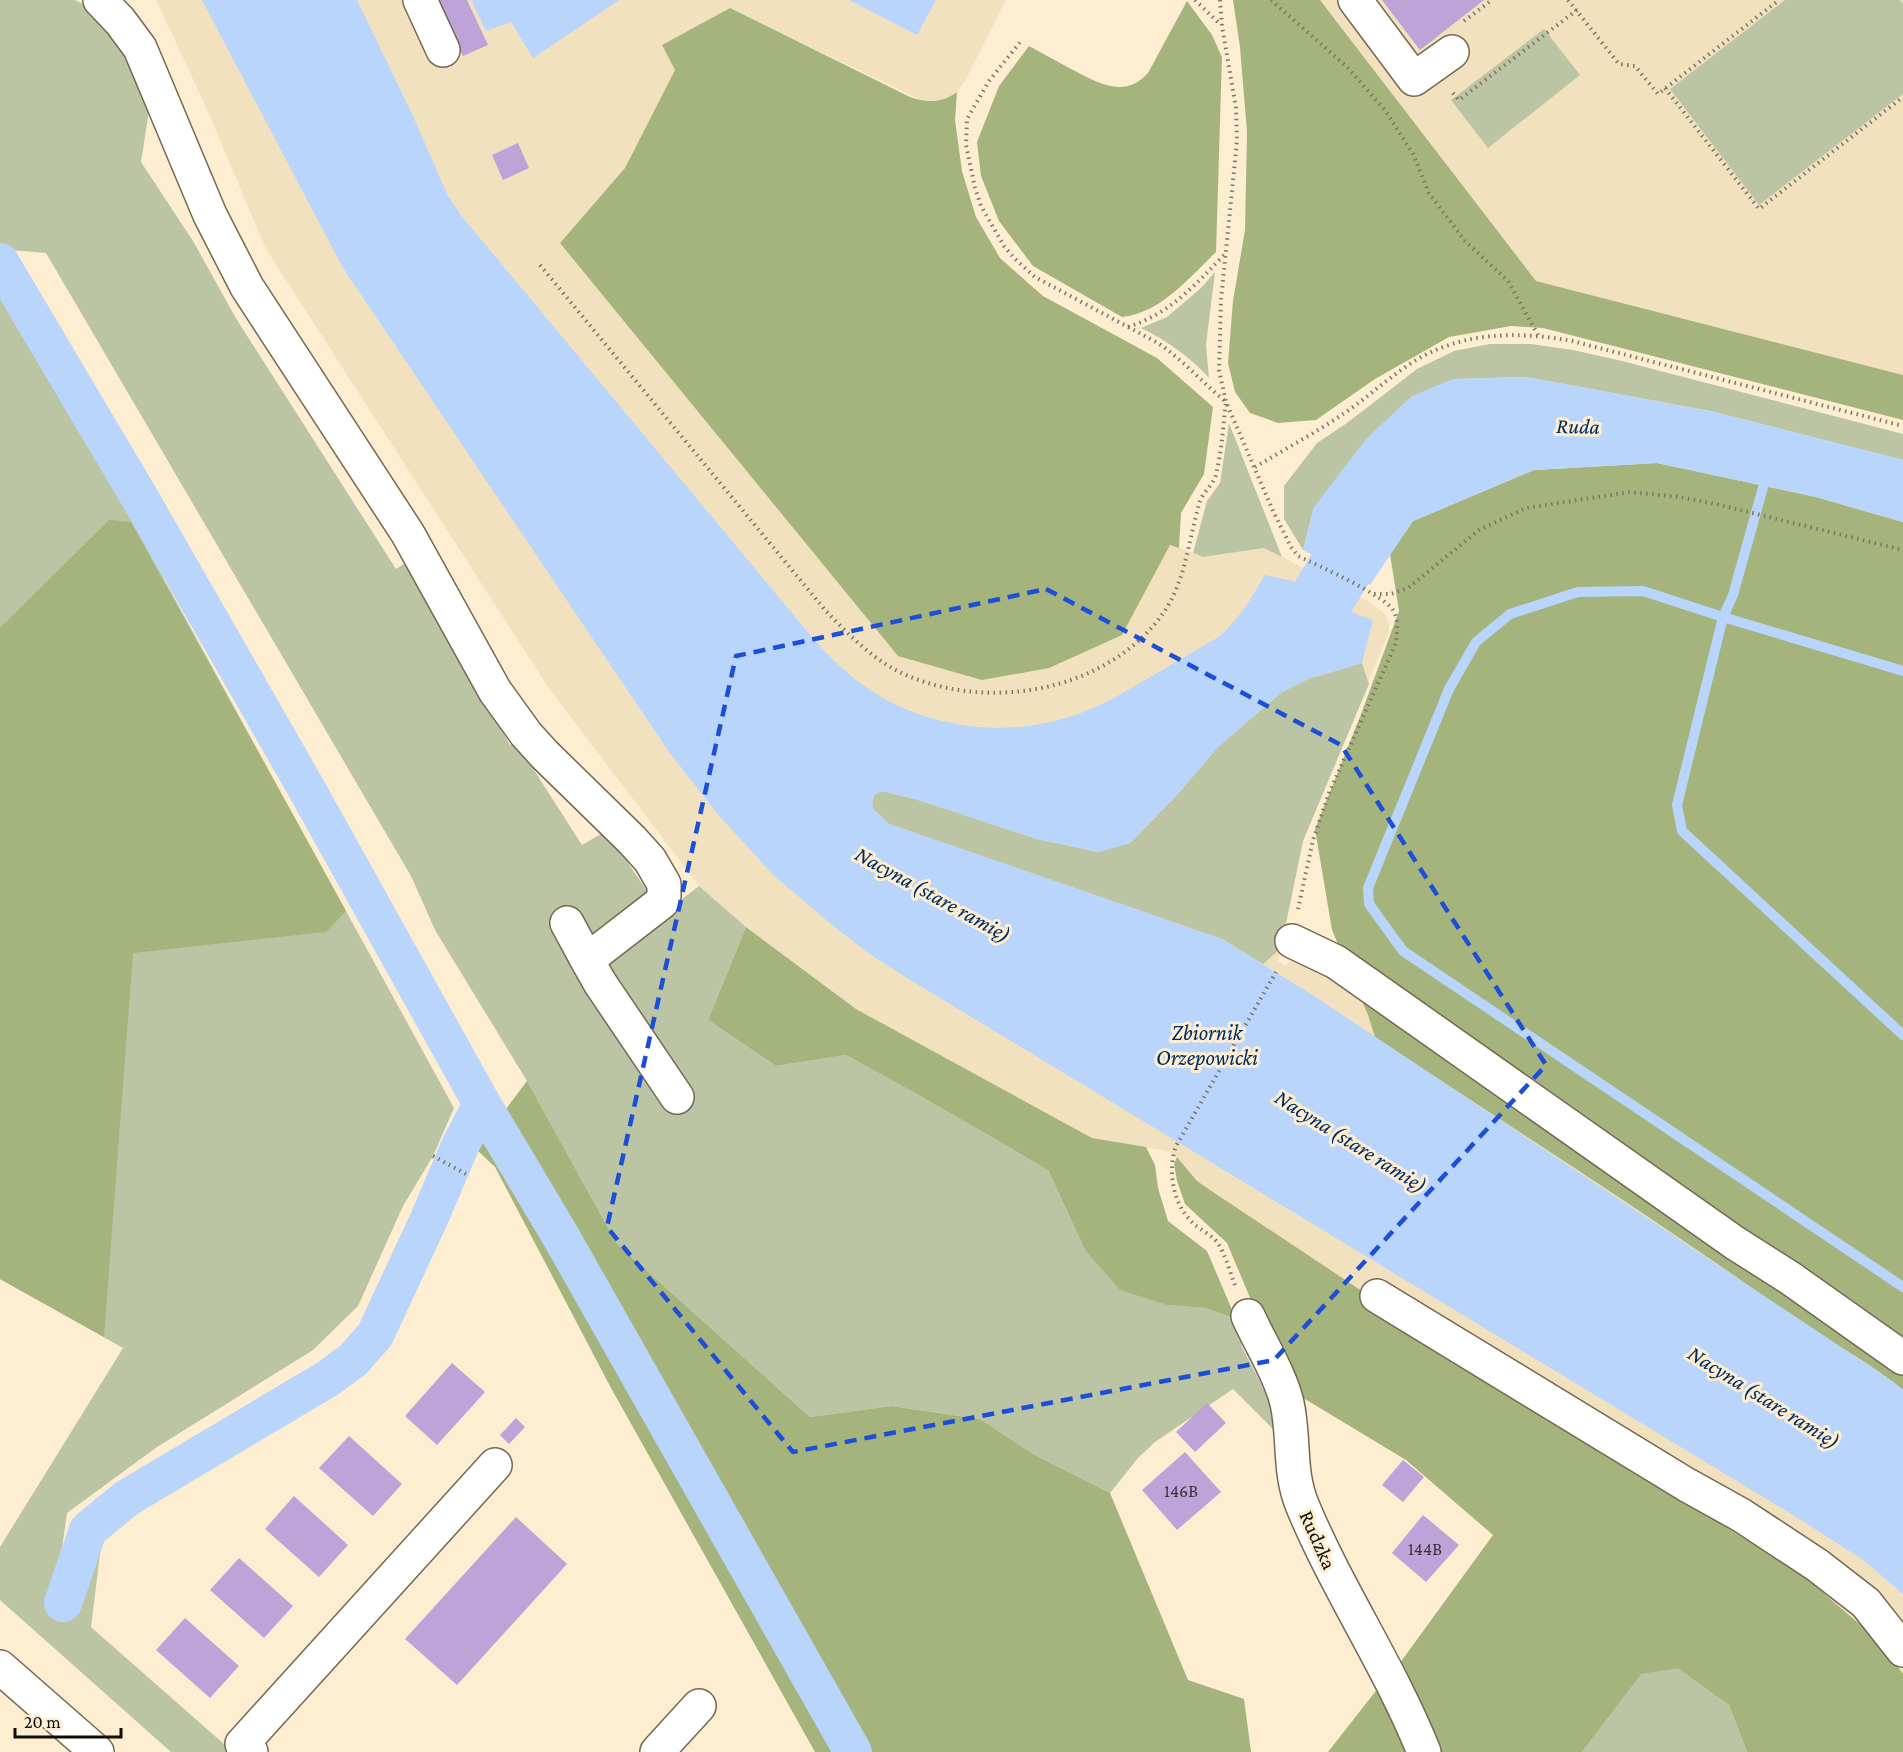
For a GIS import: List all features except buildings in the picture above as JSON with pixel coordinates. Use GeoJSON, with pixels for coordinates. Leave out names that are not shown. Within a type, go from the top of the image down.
{"type":"FeatureCollection","features":[{"type":"Feature","properties":{"kind":"street"},"geometry":{"type":"LineString","coordinates":[[100,0],[120,21],[140,48],[210,215],[247,287],[408,534],[495,691],[526,734],[632,840],[662,878],[665,889],[662,902],[587,960]]}},
{"type":"Feature","properties":{"kind":"street"},"geometry":{"type":"LineString","coordinates":[[420,0],[443,50]]}},
{"type":"Feature","properties":{"kind":"street"},"geometry":{"type":"LineString","coordinates":[[1355,0],[1414,79],[1447,48]]}},
{"type":"Feature","properties":{"kind":"street"},"geometry":{"type":"LineString","coordinates":[[567,923],[600,983],[677,1097]]}},
{"type":"Feature","properties":{"kind":"street"},"geometry":{"type":"LineString","coordinates":[[1286,952],[1336,962],[1726,1237],[1790,1278],[1903,1358]]}},
{"type":"Feature","properties":{"kind":"street"},"geometry":{"type":"LineString","coordinates":[[1377,1296],[1687,1485],[1741,1515],[1818,1565],[1866,1603],[1903,1650]]}},
{"type":"Feature","properties":{"kind":"street","name":"Rudzka"},"geometry":{"type":"LineString","coordinates":[[1248,1316],[1286,1400],[1294,1480],[1303,1507],[1336,1581],[1399,1694],[1424,1752]]}},
{"type":"Feature","properties":{"kind":"street"},"geometry":{"type":"LineString","coordinates":[[251,1752],[242,1744],[495,1465]]}},
{"type":"Feature","properties":{"kind":"street"},"geometry":{"type":"LineString","coordinates":[[0,1667],[96,1752]]}},
{"type":"Feature","properties":{"kind":"street"},"geometry":{"type":"LineString","coordinates":[[657,1752],[699,1706]]}},
{"type":"Feature","properties":{"kind":"path"},"geometry":{"type":"LineString","coordinates":[[1195,0],[1222,26]]}},
{"type":"Feature","properties":{"kind":"path"},"geometry":{"type":"LineString","coordinates":[[1220,0],[1222,26],[1233,87],[1237,141],[1221,300],[1220,370],[1226,402],[1291,547],[1298,556],[1374,594],[1394,610],[1398,625],[1396,643],[1329,793],[1313,840],[1286,952],[1176,1146],[1171,1163],[1173,1184],[1181,1207],[1189,1219],[1220,1246],[1248,1316]]}},
{"type":"Feature","properties":{"kind":"path"},"geometry":{"type":"LineString","coordinates":[[1271,0],[1347,68],[1385,110],[1413,154],[1429,193],[1465,241],[1508,281],[1538,335]]}},
{"type":"Feature","properties":{"kind":"path"},"geometry":{"type":"LineString","coordinates":[[1492,0],[1447,48],[1459,100],[1576,10]]}},
{"type":"Feature","properties":{"kind":"path"},"geometry":{"type":"LineString","coordinates":[[1568,0],[1619,64],[1635,66],[1658,94],[1779,0]]}},
{"type":"Feature","properties":{"kind":"path"},"geometry":{"type":"LineString","coordinates":[[1020,41],[989,81],[967,119],[966,145],[981,206],[1004,246],[1035,277],[1158,343],[1177,356],[1208,388],[1226,402]]}},
{"type":"Feature","properties":{"kind":"path"},"geometry":{"type":"LineString","coordinates":[[1665,88],[1759,209],[1903,97]]}},
{"type":"Feature","properties":{"kind":"path"},"geometry":{"type":"LineString","coordinates":[[1127,327],[1152,319],[1174,304],[1227,252]]}},
{"type":"Feature","properties":{"kind":"path"},"geometry":{"type":"LineString","coordinates":[[540,265],[825,610],[852,637],[889,666],[904,675],[926,683],[956,690],[991,693],[1022,692],[1056,685],[1113,660],[1134,646],[1150,630],[1174,594],[1201,498],[1216,477],[1226,402]]}},
{"type":"Feature","properties":{"kind":"path"},"geometry":{"type":"LineString","coordinates":[[1255,467],[1344,413],[1429,352],[1474,337],[1538,335],[1582,343],[1903,426]]}},
{"type":"Feature","properties":{"kind":"path"},"geometry":{"type":"LineString","coordinates":[[1374,594],[1390,594],[1408,588],[1479,530],[1526,508],[1630,492],[1680,497],[1742,510],[1903,550]]}},
{"type":"Feature","properties":{"kind":"path"},"geometry":{"type":"LineString","coordinates":[[433,1156],[466,1174]]}},
{"type":"Feature","properties":{"kind":"highlighted area"},"geometry":{"type":"Polygon","coordinates":[[[1046,589],[1341,745],[1546,1065],[1274,1360],[793,1452],[607,1227],[736,656],[1046,589]]]}},
{"type":"Feature","properties":{"kind":"shaded area"},"geometry":{"type":"Polygon","coordinates":[[[156,0],[1006,0],[965,81],[957,92],[946,100],[923,101],[730,8],[662,45],[675,70],[625,168],[560,243],[1122,635],[1170,544],[1203,557],[1265,548],[1366,600],[1384,613],[1389,623],[1389,632],[1303,841],[1278,961],[1285,965],[1291,961],[1335,982],[1357,954],[1903,1231],[1903,1674],[1878,1640],[1806,1578],[1502,1384],[1210,1190],[1197,1181],[1177,1157],[1167,1151],[1092,1138],[856,1009],[746,927],[699,886],[548,687],[266,249],[206,107],[156,0]]]}},
{"type":"Feature","properties":{"kind":"shaded area"},"geometry":{"type":"Polygon","coordinates":[[[1320,0],[1903,0],[1903,375],[1536,281],[1320,0]]]}},
{"type":"Feature","properties":{"kind":"green space"},"geometry":{"type":"Polygon","coordinates":[[[0,0],[75,0],[101,13],[151,98],[141,162],[193,241],[237,320],[396,569],[405,563],[510,745],[516,742],[582,845],[606,831],[652,898],[602,961],[699,886],[746,927],[708,1020],[776,1066],[846,1055],[1048,1170],[1085,1250],[1167,1305],[1205,1308],[1236,1319],[1242,1347],[1267,1395],[1279,1435],[1233,1389],[1155,1442],[1138,1458],[1110,1493],[1033,1454],[980,1419],[891,1406],[810,1417],[617,1244],[527,1081],[435,930],[411,876],[46,253],[0,249],[0,0]]]}},
{"type":"Feature","properties":{"kind":"green space"},"geometry":{"type":"Polygon","coordinates":[[[1233,0],[1320,0],[1536,281],[1903,375],[1903,420],[1543,328],[1511,326],[1449,337],[1375,379],[1316,420],[1278,423],[1250,413],[1235,392],[1228,363],[1233,301],[1245,230],[1247,132],[1240,47],[1233,0]]]}},
{"type":"Feature","properties":{"kind":"green space"},"geometry":{"type":"Polygon","coordinates":[[[1785,0],[1900,0],[1903,4],[1903,94],[1759,205],[1670,89],[1785,0]]]}},
{"type":"Feature","properties":{"kind":"green space"},"geometry":{"type":"Polygon","coordinates":[[[1187,1],[1212,35],[1222,57],[1216,252],[1162,301],[1149,309],[1122,317],[1033,266],[999,221],[981,176],[977,142],[999,86],[1029,46],[1100,83],[1120,87],[1130,86],[1148,73],[1187,1]]]}},
{"type":"Feature","properties":{"kind":"green space"},"geometry":{"type":"Polygon","coordinates":[[[730,8],[910,97],[934,101],[957,92],[955,120],[962,171],[976,217],[1000,258],[1043,296],[1157,358],[1213,407],[1204,474],[1181,513],[1179,548],[1170,545],[1122,635],[1049,668],[982,680],[898,656],[560,243],[625,168],[675,70],[662,45],[730,8]]]}},
{"type":"Feature","properties":{"kind":"green space"},"geometry":{"type":"Polygon","coordinates":[[[1544,29],[1580,75],[1488,148],[1451,100],[1544,29]]]}},
{"type":"Feature","properties":{"kind":"green space"},"geometry":{"type":"Polygon","coordinates":[[[1215,272],[1206,345],[1209,378],[1177,350],[1141,328],[1167,317],[1201,288],[1215,272]]]}},
{"type":"Feature","properties":{"kind":"green space"},"geometry":{"type":"Polygon","coordinates":[[[0,280],[454,1108],[433,1156],[403,1206],[358,1306],[313,1350],[157,1447],[67,1513],[53,1611],[78,1614],[102,1538],[91,1627],[233,1752],[171,1752],[0,1600],[0,1547],[123,1348],[0,1279],[0,280]]]}},
{"type":"Feature","properties":{"kind":"green space"},"geometry":{"type":"Polygon","coordinates":[[[1490,344],[1531,344],[1573,350],[1903,434],[1903,460],[1710,411],[1526,377],[1453,379],[1314,507],[1303,550],[1284,519],[1284,486],[1317,443],[1417,369],[1454,351],[1490,344]]]}},
{"type":"Feature","properties":{"kind":"green space"},"geometry":{"type":"Polygon","coordinates":[[[1229,423],[1282,557],[1264,548],[1203,557],[1193,553],[1207,501],[1220,483],[1229,423]]]}},
{"type":"Feature","properties":{"kind":"green space"},"geometry":{"type":"Polygon","coordinates":[[[1657,463],[1816,497],[1903,522],[1903,1390],[1629,1204],[1375,1037],[1332,930],[1315,829],[1399,611],[1390,554],[1413,521],[1534,470],[1657,463]]]}},
{"type":"Feature","properties":{"kind":"green space"},"geometry":{"type":"Polygon","coordinates":[[[109,520],[131,522],[346,911],[326,932],[133,953],[104,1337],[0,1279],[0,628],[109,520]]]}},
{"type":"Feature","properties":{"kind":"green space"},"geometry":{"type":"Polygon","coordinates":[[[1362,663],[1369,684],[1303,841],[1281,948],[1263,964],[1222,939],[889,824],[873,809],[872,802],[875,794],[882,791],[915,799],[1037,839],[1098,852],[1130,843],[1176,796],[1219,746],[1282,692],[1308,679],[1362,663]]]}},
{"type":"Feature","properties":{"kind":"green space"},"geometry":{"type":"Polygon","coordinates":[[[746,927],[856,1009],[1092,1138],[1146,1147],[1155,1165],[1158,1188],[1168,1221],[1207,1251],[1236,1319],[1205,1308],[1167,1305],[1120,1290],[1085,1250],[1048,1170],[922,1097],[846,1055],[776,1066],[708,1020],[746,927]]]}},
{"type":"Feature","properties":{"kind":"green space"},"geometry":{"type":"Polygon","coordinates":[[[527,1081],[617,1244],[810,1417],[891,1406],[980,1419],[1033,1454],[1110,1493],[1188,1680],[1244,1699],[1251,1752],[815,1752],[611,1388],[495,1167],[476,1149],[527,1081]]]}},
{"type":"Feature","properties":{"kind":"green space"},"geometry":{"type":"Polygon","coordinates":[[[1177,1157],[1197,1181],[1210,1190],[1502,1384],[1806,1578],[1878,1640],[1903,1674],[1903,1752],[1747,1752],[1729,1705],[1678,1668],[1641,1674],[1582,1752],[1440,1752],[1397,1667],[1493,1535],[1406,1460],[1300,1396],[1264,1331],[1227,1243],[1185,1204],[1174,1164],[1177,1157]]]}},
{"type":"Feature","properties":{"kind":"green space"},"geometry":{"type":"Polygon","coordinates":[[[1678,1667],[1729,1705],[1747,1752],[1582,1752],[1641,1673],[1678,1667]]]}},
{"type":"Feature","properties":{"kind":"green space"},"geometry":{"type":"Polygon","coordinates":[[[1382,1683],[1413,1752],[1328,1752],[1382,1683]]]}},
{"type":"Feature","properties":{"kind":"water","name":"Zbiornik Orzepowicki"},"geometry":{"type":"Polygon","coordinates":[[[202,0],[357,0],[413,116],[448,196],[464,219],[817,643],[850,675],[874,693],[929,718],[989,728],[1019,727],[1078,714],[1116,697],[1220,636],[1240,614],[1265,575],[1293,581],[1356,614],[1373,620],[1362,663],[1308,679],[1282,692],[1219,746],[1176,796],[1130,843],[1098,852],[1037,839],[915,799],[882,791],[875,794],[872,802],[873,809],[889,824],[1222,939],[1314,996],[1895,1383],[1903,1390],[1903,1594],[1863,1560],[1801,1520],[907,978],[871,955],[837,929],[773,875],[716,812],[669,752],[343,268],[202,0]]]}},
{"type":"Feature","properties":{"kind":"water"},"geometry":{"type":"Polygon","coordinates":[[[471,0],[619,0],[533,58],[511,22],[486,31],[471,0]]]}},
{"type":"Feature","properties":{"kind":"water"},"geometry":{"type":"Polygon","coordinates":[[[849,0],[936,0],[917,35],[849,0]]]}},
{"type":"Feature","properties":{"kind":"water"},"geometry":{"type":"Polygon","coordinates":[[[1526,377],[1710,411],[1903,460],[1903,522],[1816,497],[1657,463],[1534,470],[1413,521],[1370,585],[1303,550],[1314,507],[1367,438],[1412,396],[1453,379],[1526,377]]]}},
{"type":"Feature","properties":{"kind":"waterway"},"geometry":{"type":"LineString","coordinates":[[0,262],[141,500],[305,786],[482,1104],[560,1235],[853,1752]]}},
{"type":"Feature","properties":{"kind":"waterway"},"geometry":{"type":"LineString","coordinates":[[1767,473],[1733,595],[1723,617],[1677,805],[1682,831],[1903,1035]]}},
{"type":"Feature","properties":{"kind":"waterway","name":"Ruda"},"geometry":{"type":"LineString","coordinates":[[1323,597],[1386,493]]}},
{"type":"Feature","properties":{"kind":"waterway"},"geometry":{"type":"LineString","coordinates":[[1903,671],[1643,591],[1578,592],[1510,614],[1476,642],[1449,689],[1368,888],[1369,904],[1403,951],[1903,1287]]}},
{"type":"Feature","properties":{"kind":"waterway"},"geometry":{"type":"LineString","coordinates":[[63,1603],[88,1530],[127,1498],[327,1379],[353,1360],[375,1335],[460,1146],[482,1104]]}},
{"type":"Feature","properties":{"kind":"water label","name":"Nacyna (stare ramię)"},"geometry":{"type":"Point","coordinates":[933,894]}},
{"type":"Feature","properties":{"kind":"water label","name":"Nacyna (stare ramię)"},"geometry":{"type":"Point","coordinates":[1351,1141]}},
{"type":"Feature","properties":{"kind":"water label","name":"Nacyna (stare ramię)"},"geometry":{"type":"Point","coordinates":[1764,1397]}}]}
